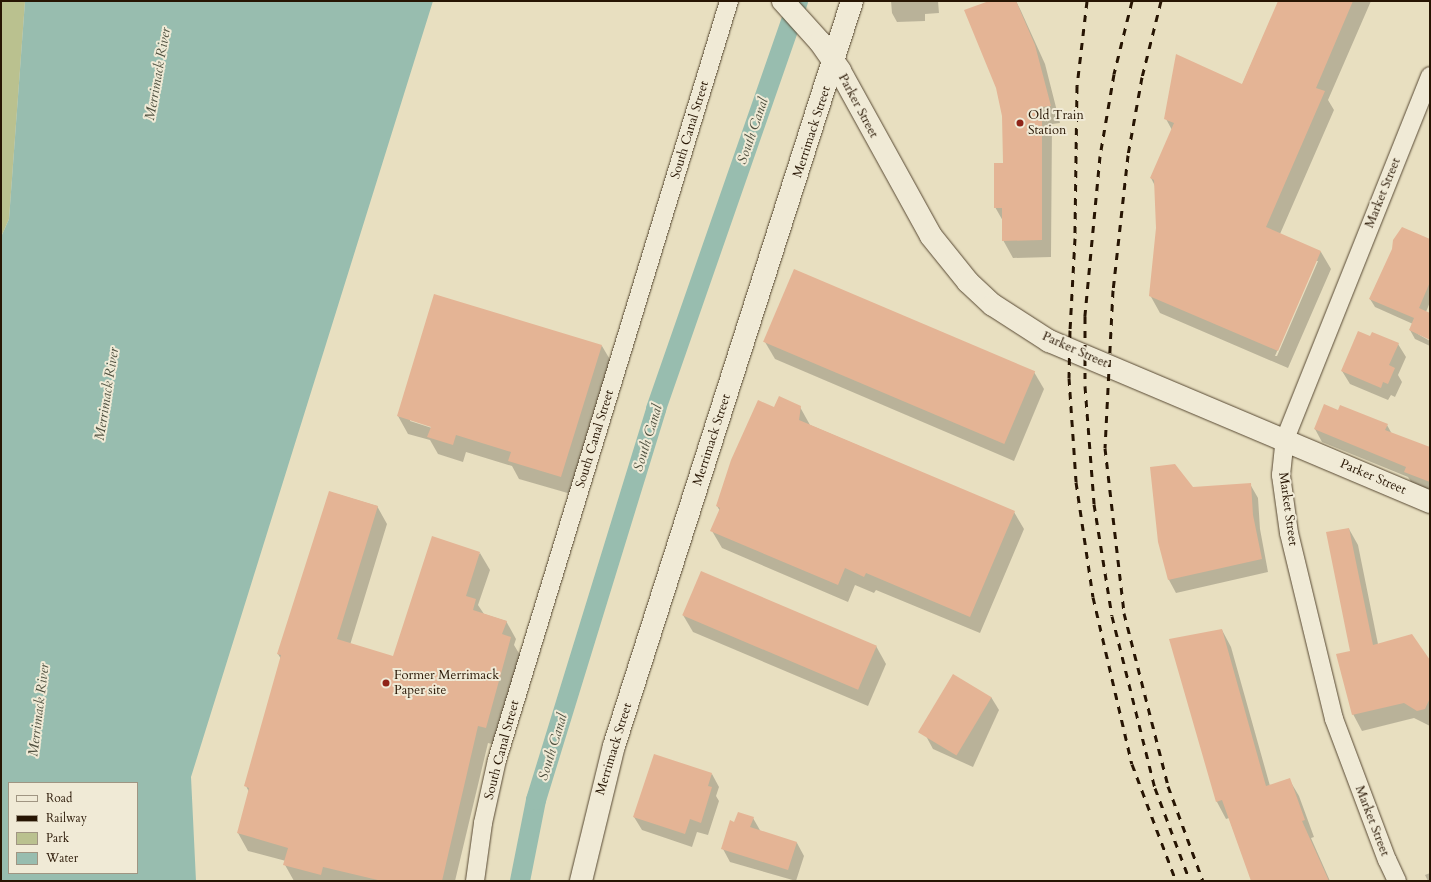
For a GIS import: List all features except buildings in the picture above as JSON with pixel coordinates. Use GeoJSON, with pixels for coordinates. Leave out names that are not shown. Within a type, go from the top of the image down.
{"type":"FeatureCollection","features":[{"type":"Feature","properties":{"kind":"main road","name":"Parker Street"},"geometry":{"type":"LineString","coordinates":[[782,1],[820,42],[834,63],[921,221],[968,282],[993,305],[1049,341],[1430,502]]}},
{"type":"Feature","properties":{"kind":"main road","name":"Merrimack Street"},"geometry":{"type":"LineString","coordinates":[[581,881],[614,746],[834,63],[852,1]]}},
{"type":"Feature","properties":{"kind":"street","name":"South Canal Street"},"geometry":{"type":"LineString","coordinates":[[475,881],[483,824],[497,760],[729,1]]}},
{"type":"Feature","properties":{"kind":"street","name":"Market Street"},"geometry":{"type":"LineString","coordinates":[[1398,881],[1387,860],[1334,719],[1289,533],[1281,475],[1284,440],[1430,76]]}},
{"type":"Feature","properties":{"kind":"green space"},"geometry":{"type":"Polygon","coordinates":[[[1,1],[25,1],[9,219],[1,237],[1,1]]]}},
{"type":"Feature","properties":{"kind":"water","name":"Merrimack River"},"geometry":{"type":"Polygon","coordinates":[[[25,1],[433,1],[191,777],[196,881],[1,881],[1,237],[9,219],[25,1]]]}},
{"type":"Feature","properties":{"kind":"waterway","name":"South Canal"},"geometry":{"type":"LineString","coordinates":[[520,881],[536,800],[656,409],[798,1]]}},
{"type":"Feature","properties":{"kind":"railway"},"geometry":{"type":"LineString","coordinates":[[1087,1],[1077,86],[1075,238],[1070,330],[1069,378],[1076,482],[1093,597],[1132,764],[1176,881]]}},
{"type":"Feature","properties":{"kind":"railway"},"geometry":{"type":"LineString","coordinates":[[1132,1],[1114,74],[1100,156],[1085,316],[1085,386],[1094,504],[1112,616],[1155,788],[1190,881]]}},
{"type":"Feature","properties":{"kind":"railway"},"geometry":{"type":"LineString","coordinates":[[1161,1],[1142,77],[1128,155],[1113,290],[1105,448],[1124,613],[1168,786],[1203,881]]}},
{"type":"Feature","properties":{"kind":"place","name":"Old Train Station"},"geometry":{"type":"Point","coordinates":[1020,123]}},
{"type":"Feature","properties":{"kind":"place","name":"Former Merrimack Paper site"},"geometry":{"type":"Point","coordinates":[386,683]}}]}
